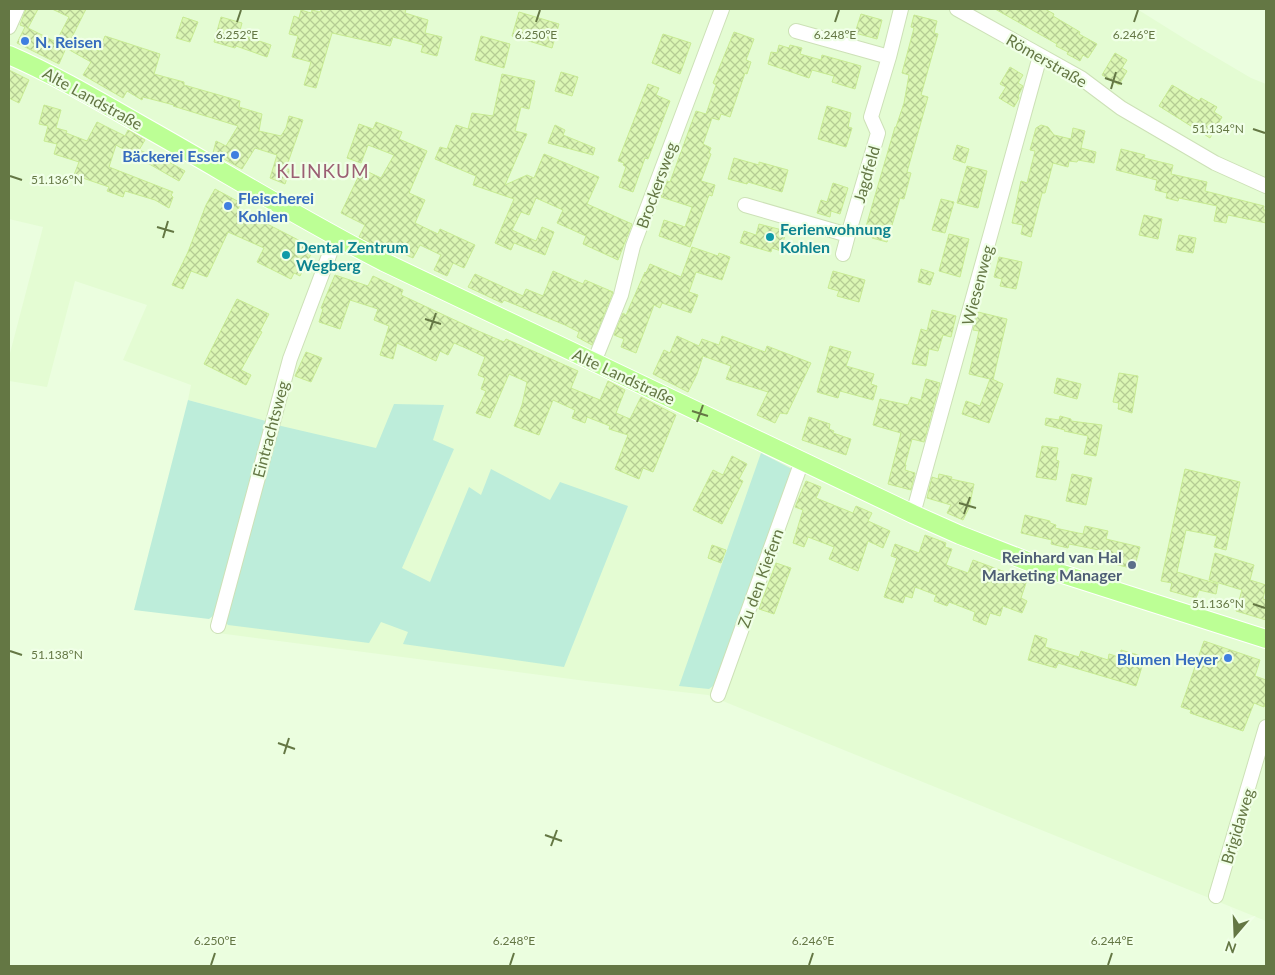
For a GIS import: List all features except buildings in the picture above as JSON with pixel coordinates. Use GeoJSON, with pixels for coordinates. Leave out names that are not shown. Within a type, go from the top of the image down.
{"type":"FeatureCollection","features":[{"type":"Feature","properties":{"kind":"main road","name":"Alte Landstraße"},"geometry":{"type":"LineString","coordinates":[[9,55],[37,67],[89,95],[336,237],[913,514],[960,535],[1050,570],[1266,638]]}},
{"type":"Feature","properties":{"kind":"street"},"geometry":{"type":"LineString","coordinates":[[9,27],[17,9]]}},
{"type":"Feature","properties":{"kind":"street","name":"Brockersweg"},"geometry":{"type":"LineString","coordinates":[[594,362],[621,295],[633,246],[722,9]]}},
{"type":"Feature","properties":{"kind":"street","name":"Jagdfeld"},"geometry":{"type":"LineString","coordinates":[[843,254],[878,133],[871,117],[901,9]]}},
{"type":"Feature","properties":{"kind":"street","name":"Römerstraße"},"geometry":{"type":"LineString","coordinates":[[956,9],[1081,78],[1121,108],[1215,163],[1266,186]]}},
{"type":"Feature","properties":{"kind":"street"},"geometry":{"type":"LineString","coordinates":[[796,31],[889,57]]}},
{"type":"Feature","properties":{"kind":"street","name":"Wiesenweg"},"geometry":{"type":"LineString","coordinates":[[913,514],[1040,56]]}},
{"type":"Feature","properties":{"kind":"street"},"geometry":{"type":"LineString","coordinates":[[745,205],[848,235]]}},
{"type":"Feature","properties":{"kind":"street","name":"Eintrachtsweg"},"geometry":{"type":"LineString","coordinates":[[218,626],[290,359],[336,237]]}},
{"type":"Feature","properties":{"kind":"street","name":"Zu den Kiefern"},"geometry":{"type":"LineString","coordinates":[[718,695],[802,461]]}},
{"type":"Feature","properties":{"kind":"street","name":"Brigidaweg"},"geometry":{"type":"LineString","coordinates":[[1216,896],[1266,727]]}},
{"type":"Feature","properties":{"kind":"shaded area"},"geometry":{"type":"Polygon","coordinates":[[[9,9],[1137,9],[1251,78],[1266,84],[1266,921],[708,695],[218,633],[266,421],[188,400],[191,385],[123,360],[147,305],[75,281],[47,387],[9,381],[9,357],[43,227],[9,219],[9,9]]]}},
{"type":"Feature","properties":{"kind":"shaded area"},"geometry":{"type":"Polygon","coordinates":[[[188,400],[266,421],[217,613],[209,619],[134,610],[188,400]]]}},
{"type":"Feature","properties":{"kind":"shaded area"},"geometry":{"type":"Polygon","coordinates":[[[394,404],[444,405],[433,440],[454,449],[402,568],[430,582],[469,487],[481,495],[491,469],[550,500],[560,482],[628,506],[564,667],[403,644],[408,632],[381,622],[369,643],[228,625],[223,619],[277,425],[376,448],[394,404]]]}},
{"type":"Feature","properties":{"kind":"shaded area"},"geometry":{"type":"Polygon","coordinates":[[[761,453],[792,469],[766,548],[717,683],[709,689],[679,686],[761,453]]]}},
{"type":"Feature","properties":{"kind":"place","name":"N. Reisen"},"geometry":{"type":"Point","coordinates":[25,41]}},
{"type":"Feature","properties":{"kind":"place","name":"Bäckerei Esser"},"geometry":{"type":"Point","coordinates":[235,155]}},
{"type":"Feature","properties":{"kind":"place","name":"Fleischerei Kohlen"},"geometry":{"type":"Point","coordinates":[228,206]}},
{"type":"Feature","properties":{"kind":"place","name":"Ferienwohnung Kohlen"},"geometry":{"type":"Point","coordinates":[770,237]}},
{"type":"Feature","properties":{"kind":"place","name":"Dental Zentrum Wegberg"},"geometry":{"type":"Point","coordinates":[286,255]}},
{"type":"Feature","properties":{"kind":"place","name":"Reinhard van Hal Marketing Manager"},"geometry":{"type":"Point","coordinates":[1132,565]}},
{"type":"Feature","properties":{"kind":"place","name":"Blumen Heyer"},"geometry":{"type":"Point","coordinates":[1228,658]}},
{"type":"Feature","properties":{"kind":"district","name":"KLINKUM"},"geometry":{"type":"Point","coordinates":[323,170]}}]}
